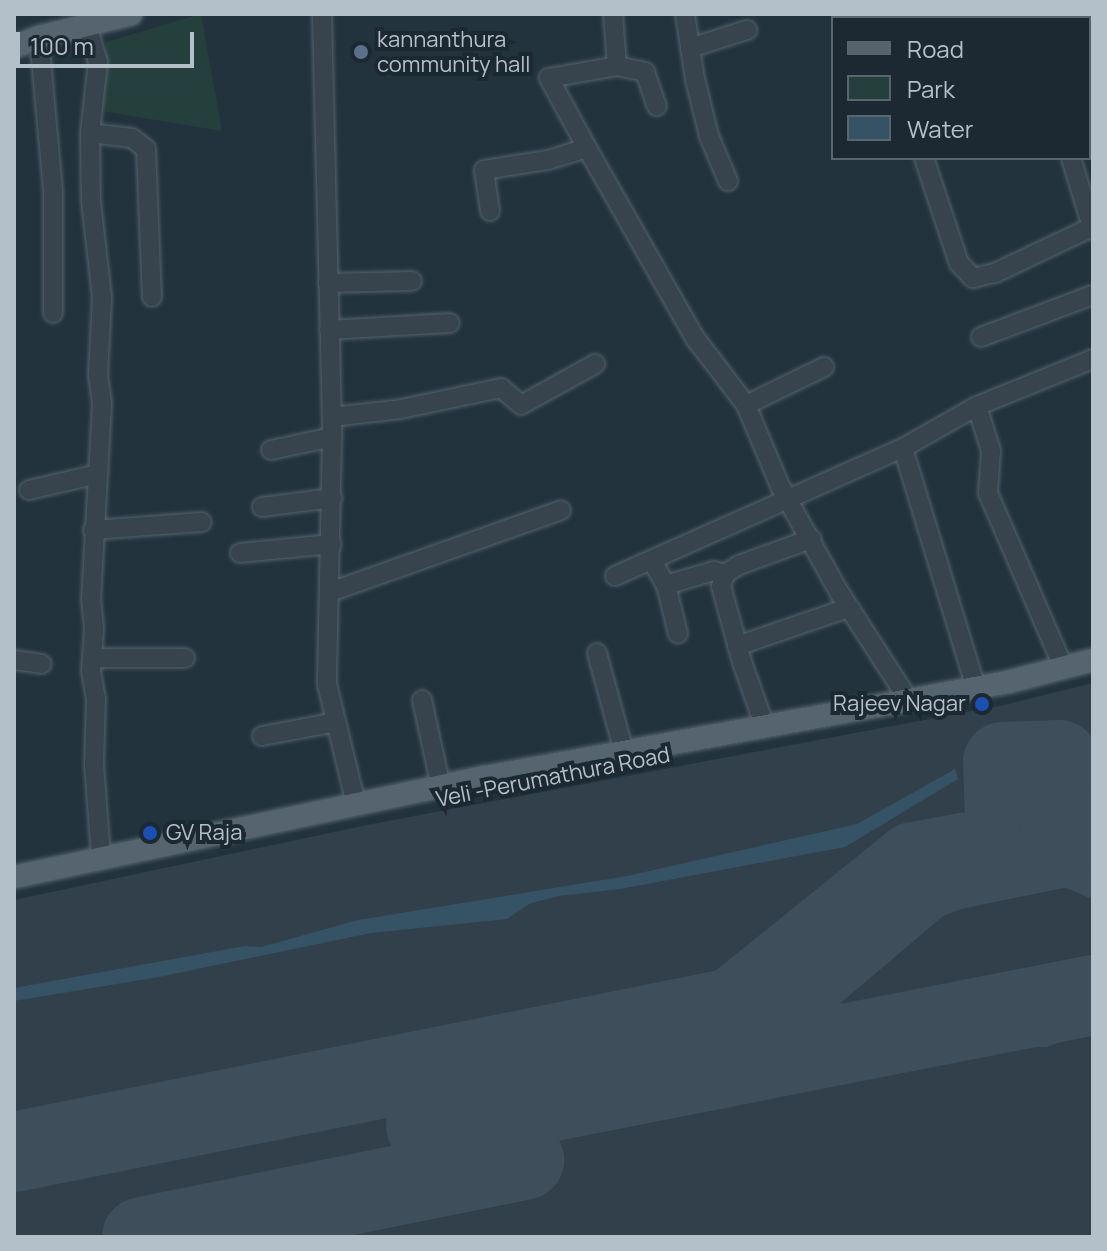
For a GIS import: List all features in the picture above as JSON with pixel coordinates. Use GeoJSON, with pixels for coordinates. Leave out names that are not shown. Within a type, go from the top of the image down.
{"type":"FeatureCollection","features":[{"type":"Feature","properties":{"kind":"main road"},"geometry":{"type":"LineString","coordinates":[[14,47],[93,21],[131,14]]}},
{"type":"Feature","properties":{"kind":"main road"},"geometry":{"type":"LineString","coordinates":[[14,877],[441,787],[976,688],[1093,660]]}},
{"type":"Feature","properties":{"kind":"main road","name":"Veli -Perumathura Road"},"geometry":{"type":"LineString","coordinates":[[14,888],[345,816],[1004,692],[1093,672]]}},
{"type":"Feature","properties":{"kind":"street"},"geometry":{"type":"LineString","coordinates":[[322,14],[332,417],[327,684],[356,804]]}},
{"type":"Feature","properties":{"kind":"street"},"geometry":{"type":"LineString","coordinates":[[613,14],[617,66]]}},
{"type":"Feature","properties":{"kind":"street"},"geometry":{"type":"LineString","coordinates":[[685,14],[711,145],[728,181]]}},
{"type":"Feature","properties":{"kind":"street"},"geometry":{"type":"LineString","coordinates":[[93,21],[98,62],[90,133],[91,201],[102,297],[98,474],[93,530],[92,658],[96,698],[94,764],[101,858]]}},
{"type":"Feature","properties":{"kind":"street"},"geometry":{"type":"LineString","coordinates":[[690,48],[747,30]]}},
{"type":"Feature","properties":{"kind":"street"},"geometry":{"type":"LineString","coordinates":[[39,37],[53,192],[53,313]]}},
{"type":"Feature","properties":{"kind":"street"},"geometry":{"type":"LineString","coordinates":[[657,106],[645,72],[617,66],[549,78],[695,338],[746,405],[788,500],[848,608],[908,699]]}},
{"type":"Feature","properties":{"kind":"street"},"geometry":{"type":"LineString","coordinates":[[90,133],[132,138],[146,149],[144,168],[152,297]]}},
{"type":"Feature","properties":{"kind":"street"},"geometry":{"type":"LineString","coordinates":[[490,211],[484,170],[548,160],[587,148]]}},
{"type":"Feature","properties":{"kind":"street"},"geometry":{"type":"LineString","coordinates":[[925,160],[959,263],[973,278],[995,273],[1093,229],[1072,160]]}},
{"type":"Feature","properties":{"kind":"street"},"geometry":{"type":"LineString","coordinates":[[328,283],[412,281]]}},
{"type":"Feature","properties":{"kind":"street"},"geometry":{"type":"LineString","coordinates":[[981,337],[1093,295]]}},
{"type":"Feature","properties":{"kind":"street"},"geometry":{"type":"LineString","coordinates":[[329,330],[450,323]]}},
{"type":"Feature","properties":{"kind":"street"},"geometry":{"type":"LineString","coordinates":[[615,576],[903,448],[977,406],[1093,359]]}},
{"type":"Feature","properties":{"kind":"street"},"geometry":{"type":"LineString","coordinates":[[332,417],[401,409],[501,388],[521,405],[595,364]]}},
{"type":"Feature","properties":{"kind":"street"},"geometry":{"type":"LineString","coordinates":[[746,405],[824,367]]}},
{"type":"Feature","properties":{"kind":"street"},"geometry":{"type":"LineString","coordinates":[[977,406],[991,451],[988,493],[1064,669]]}},
{"type":"Feature","properties":{"kind":"street"},"geometry":{"type":"LineString","coordinates":[[271,450],[332,437]]}},
{"type":"Feature","properties":{"kind":"street"},"geometry":{"type":"LineString","coordinates":[[903,448],[976,688]]}},
{"type":"Feature","properties":{"kind":"street"},"geometry":{"type":"LineString","coordinates":[[29,490],[98,474]]}},
{"type":"Feature","properties":{"kind":"street"},"geometry":{"type":"LineString","coordinates":[[262,507],[332,498]]}},
{"type":"Feature","properties":{"kind":"street"},"geometry":{"type":"LineString","coordinates":[[330,592],[561,510]]}},
{"type":"Feature","properties":{"kind":"street"},"geometry":{"type":"LineString","coordinates":[[93,530],[202,522]]}},
{"type":"Feature","properties":{"kind":"street"},"geometry":{"type":"LineString","coordinates":[[765,727],[737,646],[721,586],[725,574],[739,565],[811,539]]}},
{"type":"Feature","properties":{"kind":"street"},"geometry":{"type":"LineString","coordinates":[[240,553],[332,544]]}},
{"type":"Feature","properties":{"kind":"street"},"geometry":{"type":"LineString","coordinates":[[652,561],[666,585],[678,634]]}},
{"type":"Feature","properties":{"kind":"street"},"geometry":{"type":"LineString","coordinates":[[666,585],[714,571],[725,574]]}},
{"type":"Feature","properties":{"kind":"street"},"geometry":{"type":"LineString","coordinates":[[737,646],[848,608]]}},
{"type":"Feature","properties":{"kind":"street"},"geometry":{"type":"LineString","coordinates":[[597,653],[624,752]]}},
{"type":"Feature","properties":{"kind":"street"},"geometry":{"type":"LineString","coordinates":[[92,658],[185,658]]}},
{"type":"Feature","properties":{"kind":"street"},"geometry":{"type":"LineString","coordinates":[[14,660],[42,664]]}},
{"type":"Feature","properties":{"kind":"street"},"geometry":{"type":"LineString","coordinates":[[422,700],[441,787]]}},
{"type":"Feature","properties":{"kind":"street"},"geometry":{"type":"LineString","coordinates":[[262,736],[336,722]]}},
{"type":"Feature","properties":{"kind":"shaded area"},"geometry":{"type":"Polygon","coordinates":[[[1093,683],[1093,1235],[14,1237],[14,900],[367,825],[1004,705],[1093,683]]]}},
{"type":"Feature","properties":{"kind":"green space"},"geometry":{"type":"Polygon","coordinates":[[[201,14],[222,131],[102,111],[106,42],[201,14]]]}},
{"type":"Feature","properties":{"kind":"water"},"geometry":{"type":"Polygon","coordinates":[[[955,769],[958,779],[845,847],[620,889],[559,896],[531,903],[507,919],[371,933],[159,977],[14,1001],[14,988],[245,946],[261,947],[358,920],[627,876],[857,824],[955,769]]]}},
{"type":"Feature","properties":{"kind":"taxiway"},"geometry":{"type":"LineString","coordinates":[[636,1086],[723,1069],[757,1053],[935,902],[959,893],[1067,871],[1093,882]]}},
{"type":"Feature","properties":{"kind":"taxiway"},"geometry":{"type":"LineString","coordinates":[[946,1025],[968,1022],[1009,1032],[1044,1031],[1071,1021],[1093,1005]]}},
{"type":"Feature","properties":{"kind":"runway"},"geometry":{"type":"LineString","coordinates":[[14,1152],[733,1008],[914,862],[1006,845],[1003,762],[1059,760],[1060,834],[1093,828]]}},
{"type":"Feature","properties":{"kind":"runway"},"geometry":{"type":"LineString","coordinates":[[426,1126],[1093,995]]}},
{"type":"Feature","properties":{"kind":"runway"},"geometry":{"type":"LineString","coordinates":[[142,1237],[524,1160]]}},
{"type":"Feature","properties":{"kind":"place","name":"kannanthura community hall"},"geometry":{"type":"Point","coordinates":[361,52]}},
{"type":"Feature","properties":{"kind":"place","name":"Rajeev Nagar"},"geometry":{"type":"Point","coordinates":[982,704]}},
{"type":"Feature","properties":{"kind":"place","name":"GV Raja"},"geometry":{"type":"Point","coordinates":[150,833]}}]}
